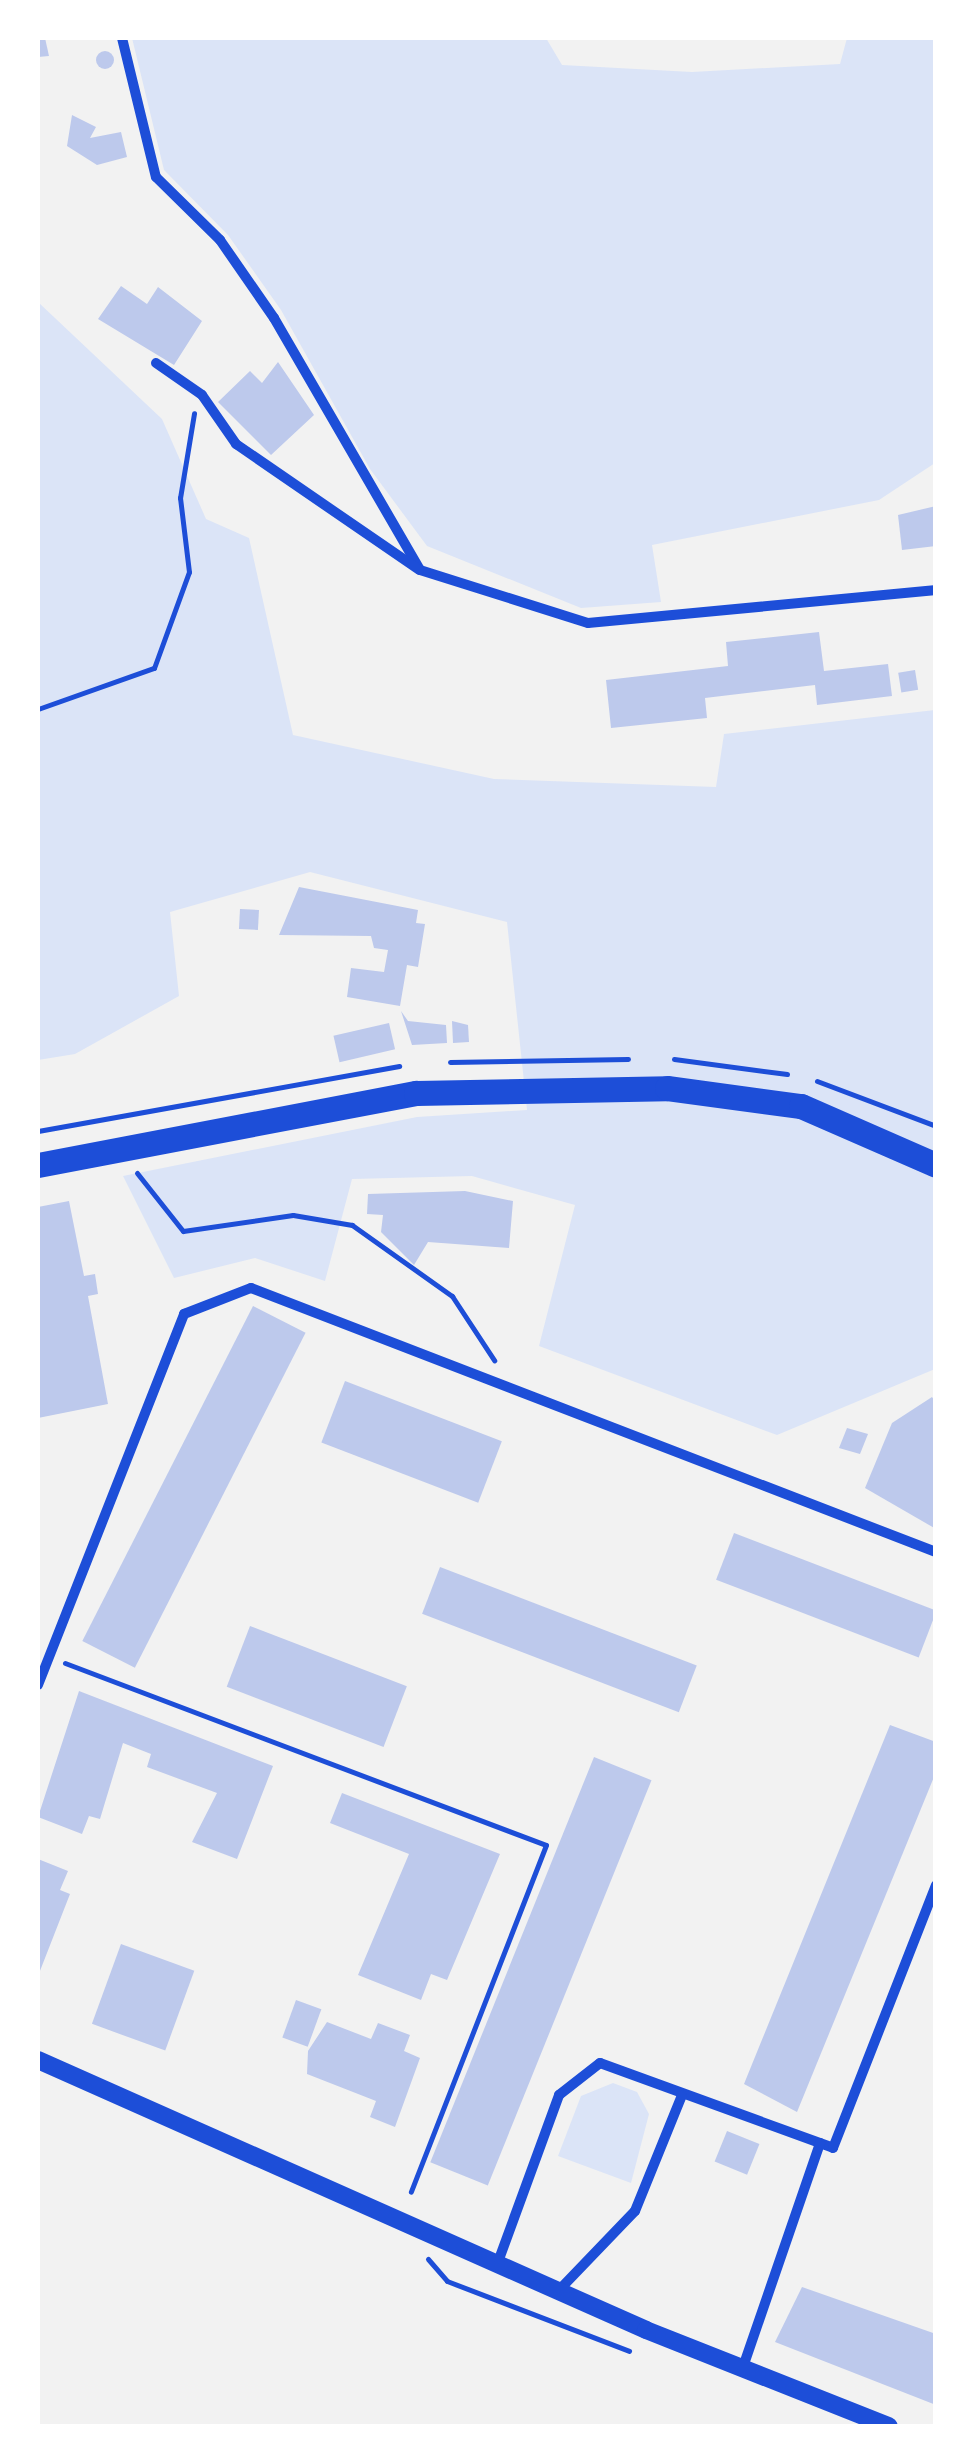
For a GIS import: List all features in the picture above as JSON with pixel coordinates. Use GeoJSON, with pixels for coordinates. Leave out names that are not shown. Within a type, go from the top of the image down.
{"type":"FeatureCollection","features":[{"type":"Feature","properties":{"kind":"main road"},"geometry":{"type":"LineString","coordinates":[[38,1165],[416,1094],[667,1088],[801,1106],[936,1165]]}},
{"type":"Feature","properties":{"kind":"street"},"geometry":{"type":"LineString","coordinates":[[122,38],[156,177],[220,240],[274,318],[420,570]]}},
{"type":"Feature","properties":{"kind":"street"},"geometry":{"type":"LineString","coordinates":[[156,363],[202,395],[236,444],[420,570],[588,622],[936,590]]}},
{"type":"Feature","properties":{"kind":"street"},"geometry":{"type":"LineString","coordinates":[[38,1684],[184,1314],[251,1288],[936,1552]]}},
{"type":"Feature","properties":{"kind":"street"},"geometry":{"type":"LineString","coordinates":[[498,2262],[559,2095],[600,2063],[833,2148],[936,1885]]}},
{"type":"Feature","properties":{"kind":"street"},"geometry":{"type":"LineString","coordinates":[[38,2060],[867,2422],[889,2426]]}},
{"type":"Feature","properties":{"kind":"street"},"geometry":{"type":"LineString","coordinates":[[563,2286],[634,2212],[682,2094]]}},
{"type":"Feature","properties":{"kind":"street"},"geometry":{"type":"LineString","coordinates":[[742,2368],[820,2143]]}},
{"type":"Feature","properties":{"kind":"path"},"geometry":{"type":"LineString","coordinates":[[38,709],[154,668],[189,572],[180,498],[187,427],[202,395]]}},
{"type":"Feature","properties":{"kind":"path"},"geometry":{"type":"LineString","coordinates":[[118,1150],[183,1230],[293,1215],[352,1224],[452,1296],[512,1388]]}},
{"type":"Feature","properties":{"kind":"path"},"geometry":{"type":"LineString","coordinates":[[48,1656],[546,1845],[410,2192]]}},
{"type":"Feature","properties":{"kind":"path"},"geometry":{"type":"LineString","coordinates":[[758,2426],[770,2426]]}},
{"type":"Feature","properties":{"kind":"shaded area"},"geometry":{"type":"Polygon","coordinates":[[[132,38],[546,38],[562,65],[692,72],[840,64],[847,38],[935,38],[935,463],[879,500],[652,545],[661,602],[581,608],[427,546],[370,469],[281,310],[228,235],[164,170],[132,38]]]}},
{"type":"Feature","properties":{"kind":"shaded area"},"geometry":{"type":"Polygon","coordinates":[[[38,302],[162,419],[206,519],[249,538],[293,735],[494,779],[716,787],[724,734],[935,710],[935,1369],[777,1435],[539,1346],[575,1205],[472,1176],[352,1179],[325,1281],[255,1258],[174,1278],[123,1176],[417,1117],[527,1110],[507,922],[310,872],[170,912],[179,996],[75,1054],[38,1060],[38,302]]]}},
{"type":"Feature","properties":{"kind":"shaded area"},"geometry":{"type":"Polygon","coordinates":[[[613,2083],[637,2092],[649,2114],[631,2183],[558,2156],[581,2096],[613,2083]]]}},
{"type":"Feature","properties":{"kind":"building"},"geometry":{"type":"Polygon","coordinates":[[[38,38],[45,38],[49,56],[38,57],[38,38]]]}},
{"type":"Feature","properties":{"kind":"building"},"geometry":{"type":"Polygon","coordinates":[[[105,51],[112,53],[112,67],[105,69],[98,67],[96,60],[98,53],[105,51]]]}},
{"type":"Feature","properties":{"kind":"building"},"geometry":{"type":"Polygon","coordinates":[[[72,115],[96,127],[90,138],[121,132],[127,157],[97,165],[67,146],[72,115]]]}},
{"type":"Feature","properties":{"kind":"building"},"geometry":{"type":"Polygon","coordinates":[[[121,286],[147,304],[158,287],[202,321],[174,365],[98,319],[121,286]]]}},
{"type":"Feature","properties":{"kind":"building"},"geometry":{"type":"Polygon","coordinates":[[[278,362],[314,415],[271,455],[218,402],[250,371],[262,383],[278,362]]]}},
{"type":"Feature","properties":{"kind":"building"},"geometry":{"type":"Polygon","coordinates":[[[936,506],[936,546],[902,550],[898,515],[936,506]]]}},
{"type":"Feature","properties":{"kind":"building"},"geometry":{"type":"Polygon","coordinates":[[[819,632],[824,671],[888,664],[892,696],[817,705],[815,685],[705,698],[707,718],[611,728],[606,680],[728,666],[726,642],[819,632]]]}},
{"type":"Feature","properties":{"kind":"building"},"geometry":{"type":"Polygon","coordinates":[[[915,670],[918,690],[901,692],[898,673],[915,670]]]}},
{"type":"Feature","properties":{"kind":"building"},"geometry":{"type":"Polygon","coordinates":[[[299,887],[418,910],[416,923],[425,924],[418,967],[407,965],[400,1006],[347,997],[351,968],[384,972],[388,950],[374,948],[371,936],[279,935],[299,887]]]}},
{"type":"Feature","properties":{"kind":"building"},"geometry":{"type":"Polygon","coordinates":[[[240,909],[259,910],[258,930],[239,929],[240,909]]]}},
{"type":"Feature","properties":{"kind":"building"},"geometry":{"type":"Polygon","coordinates":[[[401,1011],[408,1021],[446,1025],[447,1043],[412,1045],[401,1011]]]}},
{"type":"Feature","properties":{"kind":"building"},"geometry":{"type":"Polygon","coordinates":[[[452,1021],[468,1025],[469,1042],[453,1043],[452,1021]]]}},
{"type":"Feature","properties":{"kind":"building"},"geometry":{"type":"Polygon","coordinates":[[[389,1023],[395,1049],[340,1062],[333,1036],[389,1023]]]}},
{"type":"Feature","properties":{"kind":"building"},"geometry":{"type":"Polygon","coordinates":[[[465,1191],[513,1201],[509,1248],[428,1242],[414,1265],[381,1232],[383,1215],[367,1214],[368,1194],[465,1191]]]}},
{"type":"Feature","properties":{"kind":"building"},"geometry":{"type":"Polygon","coordinates":[[[69,1201],[84,1276],[95,1274],[98,1294],[88,1296],[108,1404],[38,1418],[38,1207],[69,1201]]]}},
{"type":"Feature","properties":{"kind":"building"},"geometry":{"type":"Polygon","coordinates":[[[253,1306],[306,1333],[135,1668],[82,1641],[253,1306]]]}},
{"type":"Feature","properties":{"kind":"building"},"geometry":{"type":"Polygon","coordinates":[[[345,1381],[502,1441],[478,1503],[321,1443],[345,1381]]]}},
{"type":"Feature","properties":{"kind":"building"},"geometry":{"type":"Polygon","coordinates":[[[932,1397],[936,1403],[936,1529],[865,1488],[892,1423],[932,1397]]]}},
{"type":"Feature","properties":{"kind":"building"},"geometry":{"type":"Polygon","coordinates":[[[847,1428],[868,1434],[860,1454],[839,1448],[847,1428]]]}},
{"type":"Feature","properties":{"kind":"building"},"geometry":{"type":"Polygon","coordinates":[[[734,1533],[936,1611],[919,1657],[716,1580],[734,1533]]]}},
{"type":"Feature","properties":{"kind":"building"},"geometry":{"type":"Polygon","coordinates":[[[440,1567],[697,1666],[679,1712],[422,1614],[440,1567]]]}},
{"type":"Feature","properties":{"kind":"building"},"geometry":{"type":"Polygon","coordinates":[[[250,1626],[407,1686],[384,1747],[227,1687],[250,1626]]]}},
{"type":"Feature","properties":{"kind":"building"},"geometry":{"type":"Polygon","coordinates":[[[79,1691],[273,1766],[237,1859],[192,1842],[217,1793],[147,1767],[151,1754],[123,1743],[100,1819],[89,1816],[82,1834],[38,1817],[79,1691]]]}},
{"type":"Feature","properties":{"kind":"building"},"geometry":{"type":"Polygon","coordinates":[[[890,1725],[936,1742],[936,1772],[797,2112],[744,2084],[890,1725]]]}},
{"type":"Feature","properties":{"kind":"building"},"geometry":{"type":"Polygon","coordinates":[[[594,1757],[651,1780],[488,2185],[430,2162],[594,1757]]]}},
{"type":"Feature","properties":{"kind":"building"},"geometry":{"type":"Polygon","coordinates":[[[342,1793],[500,1854],[447,1980],[431,1974],[421,2000],[358,1975],[409,1854],[330,1823],[342,1793]]]}},
{"type":"Feature","properties":{"kind":"building"},"geometry":{"type":"Polygon","coordinates":[[[38,1859],[68,1871],[60,1890],[70,1894],[38,1976],[38,1859]]]}},
{"type":"Feature","properties":{"kind":"building"},"geometry":{"type":"Polygon","coordinates":[[[121,1944],[194,1971],[165,2051],[92,2024],[121,1944]]]}},
{"type":"Feature","properties":{"kind":"building"},"geometry":{"type":"Polygon","coordinates":[[[296,2000],[321,2009],[308,2047],[282,2038],[296,2000]]]}},
{"type":"Feature","properties":{"kind":"building"},"geometry":{"type":"Polygon","coordinates":[[[327,2022],[371,2039],[378,2023],[410,2035],[404,2051],[420,2058],[395,2127],[370,2117],[376,2101],[307,2074],[308,2051],[327,2022]]]}},
{"type":"Feature","properties":{"kind":"building"},"geometry":{"type":"Polygon","coordinates":[[[727,2131],[759,2144],[747,2175],[715,2162],[727,2131]]]}},
{"type":"Feature","properties":{"kind":"building"},"geometry":{"type":"Polygon","coordinates":[[[802,2287],[936,2334],[936,2405],[775,2342],[802,2287]]]}}]}
